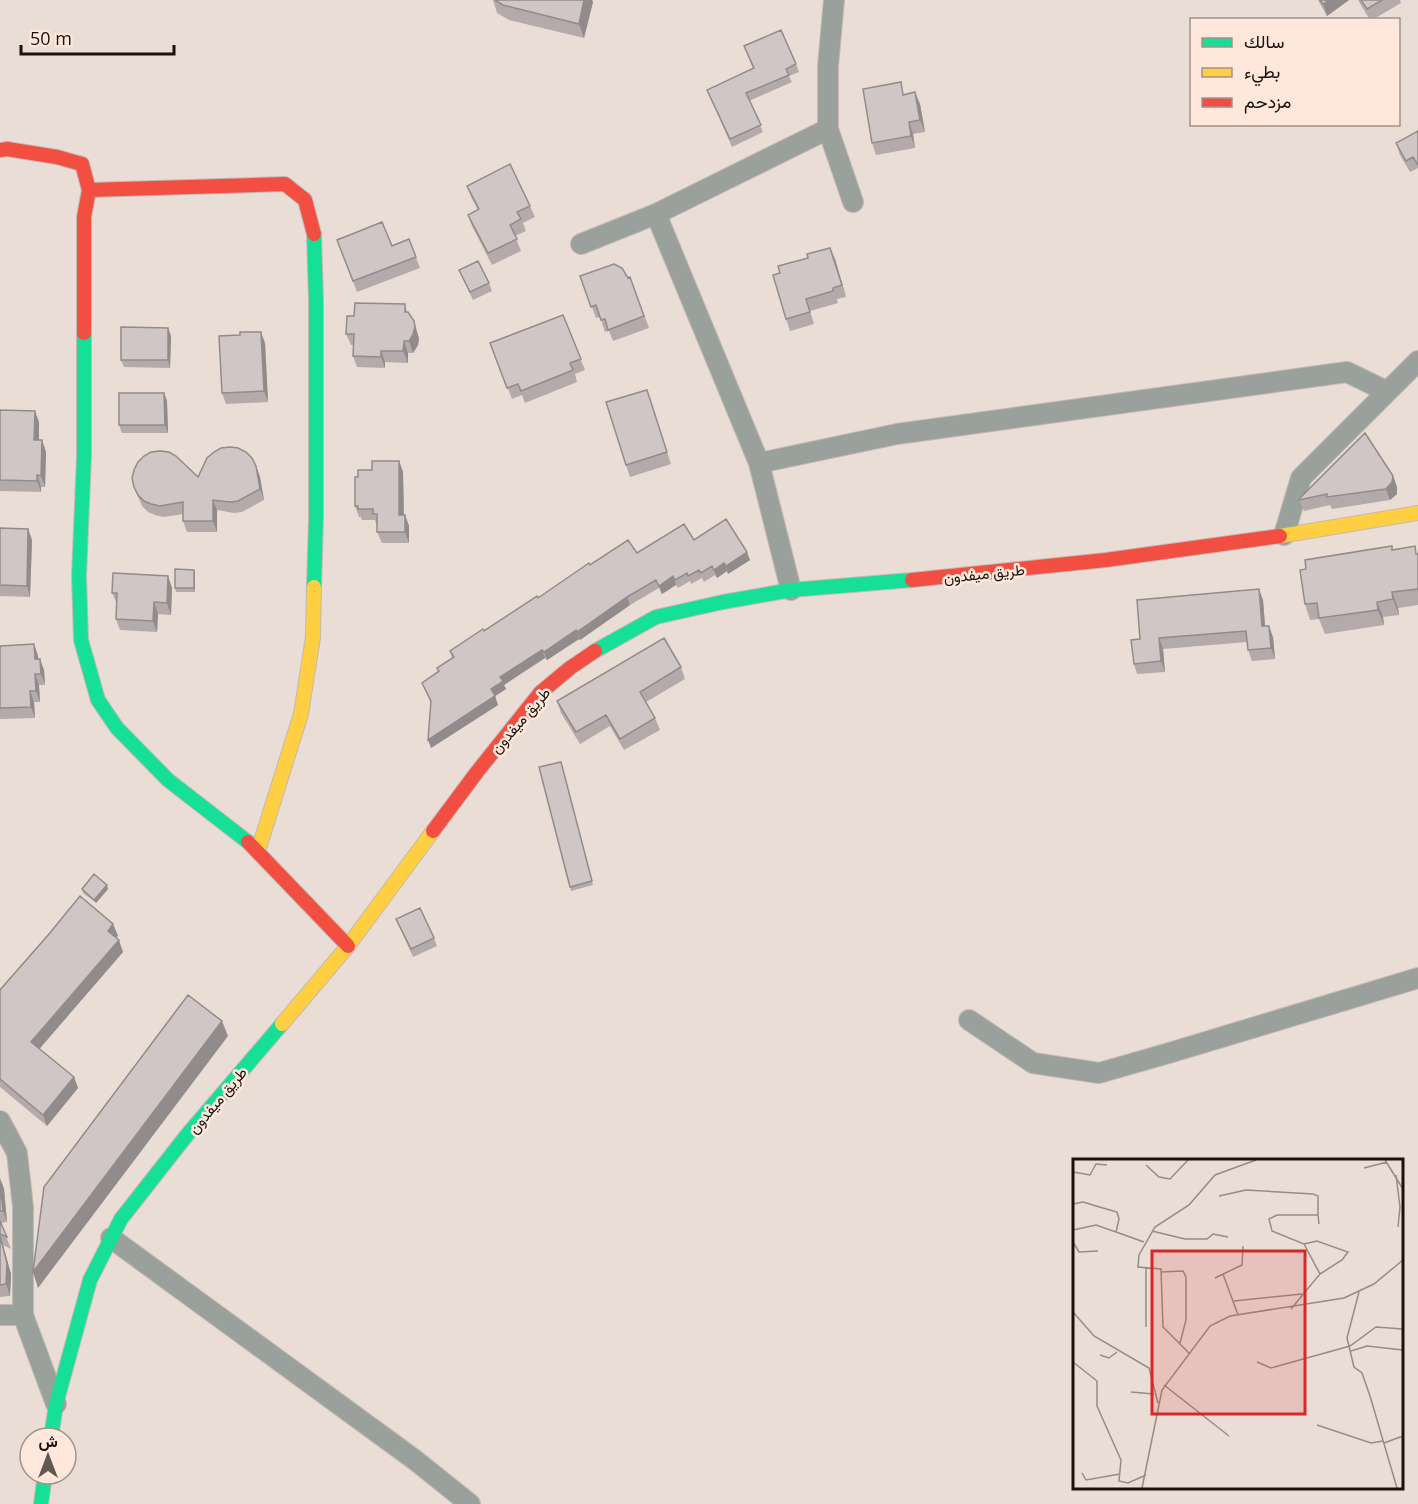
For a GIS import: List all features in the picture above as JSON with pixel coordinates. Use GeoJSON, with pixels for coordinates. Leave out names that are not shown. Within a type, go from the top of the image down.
{"type":"FeatureCollection","features":[{"type":"Feature","properties":{"kind":"street"},"geometry":{"type":"LineString","coordinates":[[834,0],[828,66],[828,129],[853,202]]}},
{"type":"Feature","properties":{"kind":"street"},"geometry":{"type":"LineString","coordinates":[[581,244],[657,214],[828,129]]}},
{"type":"Feature","properties":{"kind":"street"},"geometry":{"type":"LineString","coordinates":[[0,150],[8,149],[57,157],[82,164],[89,190],[84,217],[81,640],[98,700],[117,728],[168,780],[238,832],[348,946]]}},
{"type":"Feature","properties":{"kind":"street"},"geometry":{"type":"LineString","coordinates":[[89,190],[285,184],[305,200],[314,235],[316,518],[313,637],[300,714],[258,851]]}},
{"type":"Feature","properties":{"kind":"street"},"geometry":{"type":"LineString","coordinates":[[657,214],[759,463],[791,590]]}},
{"type":"Feature","properties":{"kind":"street"},"geometry":{"type":"LineString","coordinates":[[1284,535],[1301,478],[1418,361]]}},
{"type":"Feature","properties":{"kind":"street"},"geometry":{"type":"LineString","coordinates":[[759,463],[897,434],[1347,372],[1386,391]]}},
{"type":"Feature","properties":{"kind":"street","name":"طريق ميفدون"},"geometry":{"type":"LineString","coordinates":[[53,1426],[56,1404],[90,1280],[121,1219],[187,1135],[348,946],[477,772],[540,693],[602,646],[657,617],[791,590],[1106,560],[1418,513]]}},
{"type":"Feature","properties":{"kind":"street"},"geometry":{"type":"LineString","coordinates":[[969,1020],[1033,1063],[1100,1073],[1418,978]]}},
{"type":"Feature","properties":{"kind":"street"},"geometry":{"type":"LineString","coordinates":[[0,1121],[16,1153],[23,1208],[23,1315],[56,1404]]}},
{"type":"Feature","properties":{"kind":"street"},"geometry":{"type":"LineString","coordinates":[[111,1238],[415,1460],[470,1504]]}},
{"type":"Feature","properties":{"kind":"street"},"geometry":{"type":"LineString","coordinates":[[0,1315],[23,1315]]}},
{"type":"Feature","properties":{"kind":"street"},"geometry":{"type":"LineString","coordinates":[[40,1504],[43,1486]]}},
{"type":"Feature","properties":{"kind":"building"},"geometry":{"type":"Polygon","coordinates":[[[495,0],[584,0],[579,24],[503,5],[495,0]]]}},
{"type":"Feature","properties":{"kind":"building"},"geometry":{"type":"Polygon","coordinates":[[[1361,0],[1382,0],[1367,9],[1361,0]]]}},
{"type":"Feature","properties":{"kind":"building"},"geometry":{"type":"Polygon","coordinates":[[[781,30],[796,64],[786,69],[789,75],[746,93],[761,125],[730,139],[707,90],[754,68],[744,46],[781,30]]]}},
{"type":"Feature","properties":{"kind":"building"},"geometry":{"type":"Polygon","coordinates":[[[901,82],[903,95],[915,92],[920,120],[909,122],[911,136],[872,143],[863,89],[901,82]]]}},
{"type":"Feature","properties":{"kind":"building"},"geometry":{"type":"Polygon","coordinates":[[[1418,131],[1418,165],[1413,157],[1406,161],[1396,143],[1418,131]]]}},
{"type":"Feature","properties":{"kind":"building"},"geometry":{"type":"Polygon","coordinates":[[[510,164],[530,206],[517,212],[521,219],[510,225],[517,239],[488,253],[468,215],[479,209],[467,186],[510,164]]]}},
{"type":"Feature","properties":{"kind":"building"},"geometry":{"type":"Polygon","coordinates":[[[382,222],[392,246],[409,239],[416,257],[353,281],[337,240],[382,222]]]}},
{"type":"Feature","properties":{"kind":"building"},"geometry":{"type":"Polygon","coordinates":[[[830,248],[842,285],[833,288],[833,291],[806,299],[810,312],[786,319],[773,275],[780,273],[778,266],[808,258],[807,254],[830,248]]]}},
{"type":"Feature","properties":{"kind":"building"},"geometry":{"type":"Polygon","coordinates":[[[478,261],[489,283],[470,292],[459,270],[478,261]]]}},
{"type":"Feature","properties":{"kind":"building"},"geometry":{"type":"Polygon","coordinates":[[[614,264],[622,268],[628,278],[630,277],[644,316],[608,330],[605,319],[601,320],[596,305],[591,307],[580,276],[614,264]]]}},
{"type":"Feature","properties":{"kind":"building"},"geometry":{"type":"Polygon","coordinates":[[[355,303],[405,304],[405,312],[408,312],[414,321],[415,327],[409,341],[404,341],[403,351],[381,351],[381,357],[353,356],[354,334],[346,334],[347,316],[354,316],[355,303]]]}},
{"type":"Feature","properties":{"kind":"building"},"geometry":{"type":"Polygon","coordinates":[[[563,315],[581,359],[570,363],[573,370],[521,391],[518,384],[507,388],[490,343],[563,315]]]}},
{"type":"Feature","properties":{"kind":"building"},"geometry":{"type":"Polygon","coordinates":[[[121,327],[168,328],[168,360],[121,360],[121,327]]]}},
{"type":"Feature","properties":{"kind":"building"},"geometry":{"type":"Polygon","coordinates":[[[240,332],[261,332],[264,391],[222,393],[219,336],[240,335],[240,332]]]}},
{"type":"Feature","properties":{"kind":"building"},"geometry":{"type":"Polygon","coordinates":[[[647,390],[667,452],[626,465],[606,402],[647,390]]]}},
{"type":"Feature","properties":{"kind":"building"},"geometry":{"type":"Polygon","coordinates":[[[119,393],[164,393],[165,425],[119,425],[119,393]]]}},
{"type":"Feature","properties":{"kind":"building"},"geometry":{"type":"Polygon","coordinates":[[[0,410],[35,411],[34,440],[42,440],[41,476],[37,475],[37,481],[0,480],[0,410]]]}},
{"type":"Feature","properties":{"kind":"building"},"geometry":{"type":"Polygon","coordinates":[[[1365,433],[1393,476],[1392,482],[1386,489],[1327,497],[1327,494],[1299,500],[1300,498],[1365,433]]]}},
{"type":"Feature","properties":{"kind":"building"},"geometry":{"type":"Polygon","coordinates":[[[230,447],[246,452],[252,458],[256,466],[260,489],[238,501],[213,500],[213,521],[183,521],[183,502],[160,506],[151,504],[138,495],[134,487],[132,478],[134,470],[138,462],[151,452],[169,452],[198,477],[207,458],[221,448],[230,447]]]}},
{"type":"Feature","properties":{"kind":"building"},"geometry":{"type":"Polygon","coordinates":[[[372,461],[399,461],[399,515],[405,515],[405,532],[377,532],[377,514],[373,514],[373,509],[358,509],[358,506],[355,506],[355,477],[358,477],[358,470],[372,470],[372,461]]]}},
{"type":"Feature","properties":{"kind":"building"},"geometry":{"type":"Polygon","coordinates":[[[726,519],[747,552],[726,566],[724,563],[714,570],[712,566],[701,573],[699,570],[688,576],[687,573],[675,580],[673,576],[659,586],[656,580],[627,597],[577,632],[576,630],[544,652],[542,650],[500,677],[503,681],[491,689],[495,696],[428,740],[431,701],[422,683],[439,671],[437,668],[454,657],[450,651],[628,540],[637,553],[684,524],[694,540],[726,519]]]}},
{"type":"Feature","properties":{"kind":"building"},"geometry":{"type":"Polygon","coordinates":[[[0,528],[28,529],[27,586],[0,585],[0,528]]]}},
{"type":"Feature","properties":{"kind":"building"},"geometry":{"type":"Polygon","coordinates":[[[1392,546],[1392,550],[1415,546],[1416,554],[1418,554],[1418,589],[1392,592],[1393,599],[1377,602],[1378,610],[1319,618],[1317,603],[1305,604],[1300,570],[1306,569],[1305,560],[1392,546]]]}},
{"type":"Feature","properties":{"kind":"building"},"geometry":{"type":"Polygon","coordinates":[[[175,569],[194,570],[194,588],[175,588],[175,569]]]}},
{"type":"Feature","properties":{"kind":"building"},"geometry":{"type":"Polygon","coordinates":[[[113,573],[168,576],[167,603],[154,602],[153,621],[116,619],[117,593],[112,593],[113,573]]]}},
{"type":"Feature","properties":{"kind":"building"},"geometry":{"type":"Polygon","coordinates":[[[1259,589],[1262,626],[1269,626],[1271,648],[1248,650],[1246,631],[1159,638],[1161,661],[1134,664],[1131,640],[1140,639],[1137,600],[1259,589]]]}},
{"type":"Feature","properties":{"kind":"building"},"geometry":{"type":"Polygon","coordinates":[[[664,638],[681,667],[640,692],[655,718],[620,739],[606,715],[576,732],[557,701],[664,638]]]}},
{"type":"Feature","properties":{"kind":"building"},"geometry":{"type":"Polygon","coordinates":[[[34,644],[35,659],[40,659],[41,674],[35,674],[36,691],[30,691],[31,707],[0,708],[0,646],[34,644]]]}},
{"type":"Feature","properties":{"kind":"building"},"geometry":{"type":"Polygon","coordinates":[[[561,762],[592,881],[570,887],[539,767],[561,762]]]}},
{"type":"Feature","properties":{"kind":"building"},"geometry":{"type":"Polygon","coordinates":[[[94,874],[107,885],[94,900],[82,889],[94,874]]]}},
{"type":"Feature","properties":{"kind":"building"},"geometry":{"type":"Polygon","coordinates":[[[80,896],[113,924],[108,931],[119,940],[31,1042],[74,1077],[43,1115],[0,1079],[0,990],[80,896]]]}},
{"type":"Feature","properties":{"kind":"building"},"geometry":{"type":"Polygon","coordinates":[[[420,908],[434,938],[411,949],[396,919],[420,908]]]}},
{"type":"Feature","properties":{"kind":"building"},"geometry":{"type":"Polygon","coordinates":[[[188,995],[222,1021],[33,1272],[44,1187],[188,995]]]}},
{"type":"Feature","properties":{"kind":"building"},"geometry":{"type":"Polygon","coordinates":[[[0,1182],[3,1211],[0,1211],[0,1182]]]}},
{"type":"Feature","properties":{"kind":"building"},"geometry":{"type":"Polygon","coordinates":[[[0,1221],[7,1237],[0,1234],[0,1221]]]}},
{"type":"Feature","properties":{"kind":"building"},"geometry":{"type":"Polygon","coordinates":[[[0,1236],[7,1263],[6,1284],[0,1285],[0,1236]]]}},
{"type":"Feature","properties":{"kind":"traffic: fast"},"geometry":{"type":"LineString","coordinates":[[314,234],[316,301],[314,587]]}},
{"type":"Feature","properties":{"kind":"traffic: fast"},"geometry":{"type":"LineString","coordinates":[[84,333],[84,456],[79,576],[81,640],[98,700],[117,728],[168,780],[248,842]]}},
{"type":"Feature","properties":{"kind":"traffic: fast"},"geometry":{"type":"LineString","coordinates":[[595,651],[656,617],[791,590],[912,580]]}},
{"type":"Feature","properties":{"kind":"traffic: fast"},"geometry":{"type":"LineString","coordinates":[[53,1426],[56,1404],[90,1280],[121,1219],[187,1135],[282,1024]]}},
{"type":"Feature","properties":{"kind":"traffic: fast"},"geometry":{"type":"LineString","coordinates":[[41,1504],[43,1486]]}},
{"type":"Feature","properties":{"kind":"traffic: slow"},"geometry":{"type":"LineString","coordinates":[[1280,536],[1418,513]]}},
{"type":"Feature","properties":{"kind":"traffic: slow"},"geometry":{"type":"LineString","coordinates":[[258,851],[301,714],[313,637],[314,587]]}},
{"type":"Feature","properties":{"kind":"traffic: slow"},"geometry":{"type":"LineString","coordinates":[[282,1024],[348,946],[433,831]]}},
{"type":"Feature","properties":{"kind":"traffic: jam"},"geometry":{"type":"LineString","coordinates":[[0,150],[7,149],[57,157],[82,164],[89,190],[84,217],[84,333]]}},
{"type":"Feature","properties":{"kind":"traffic: jam"},"geometry":{"type":"LineString","coordinates":[[89,190],[285,184],[305,200],[314,234]]}},
{"type":"Feature","properties":{"kind":"traffic: jam"},"geometry":{"type":"LineString","coordinates":[[912,580],[1106,560],[1280,536]]}},
{"type":"Feature","properties":{"kind":"traffic: jam"},"geometry":{"type":"LineString","coordinates":[[433,831],[540,693],[595,651]]}},
{"type":"Feature","properties":{"kind":"traffic: jam"},"geometry":{"type":"LineString","coordinates":[[248,842],[348,946]]}}]}
